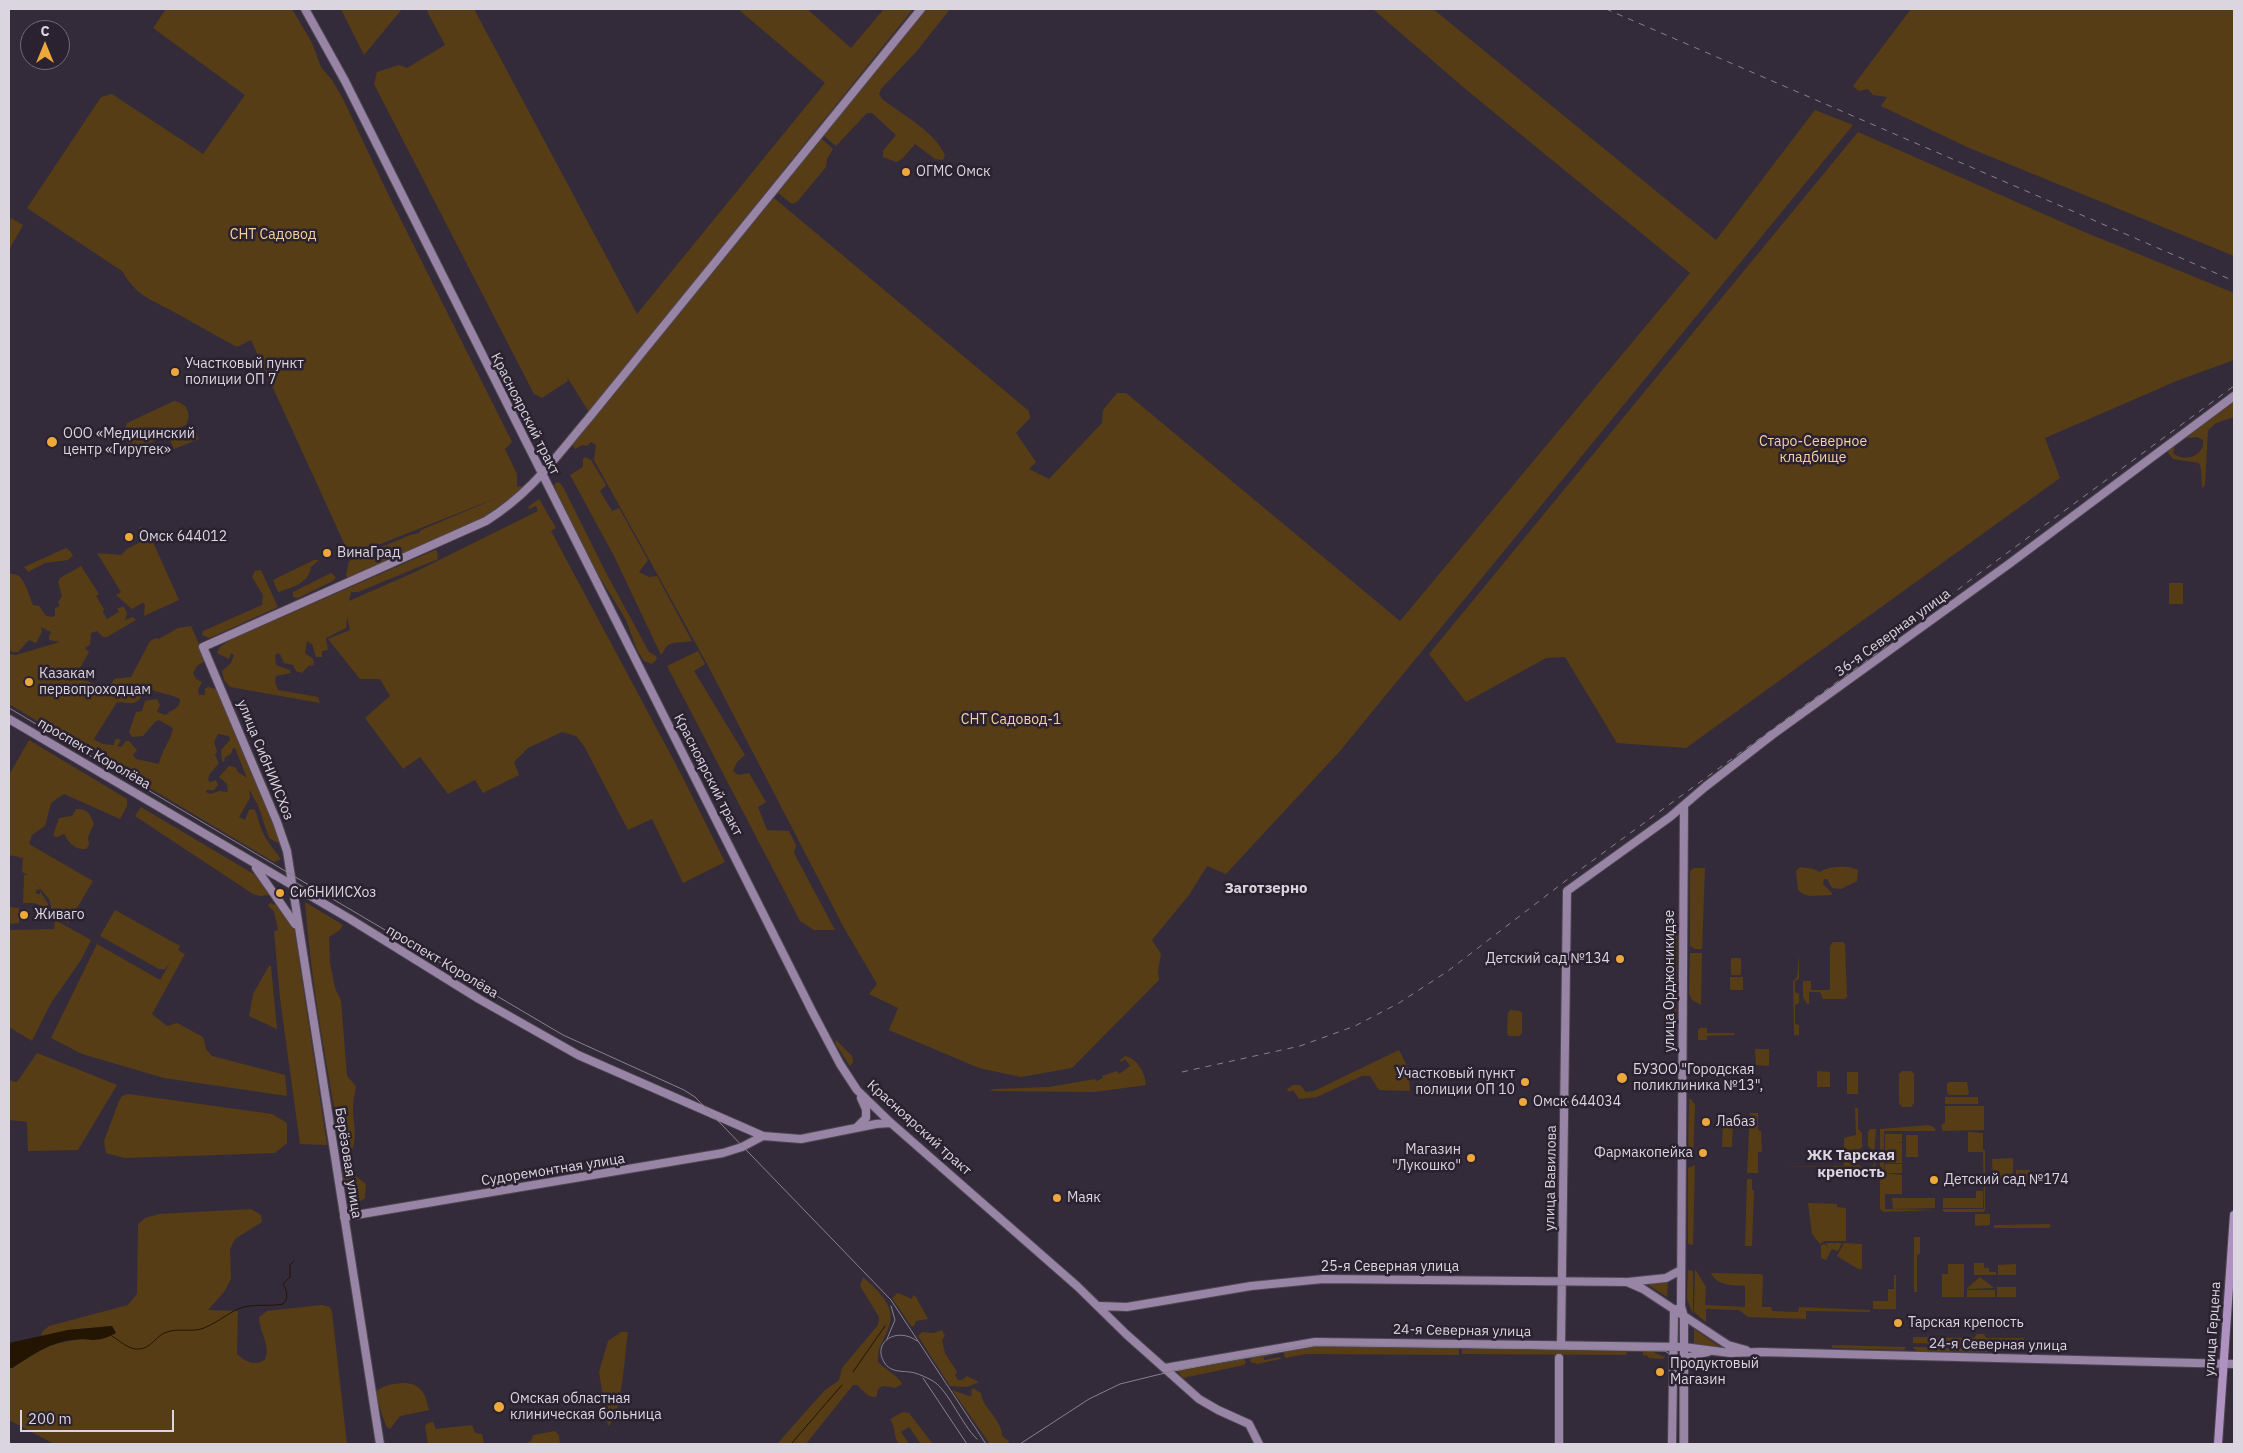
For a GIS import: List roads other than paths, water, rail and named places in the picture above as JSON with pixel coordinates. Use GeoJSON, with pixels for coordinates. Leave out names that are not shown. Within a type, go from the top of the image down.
{"type":"FeatureCollection","features":[{"type":"Feature","properties":{"kind":"main road","name":"Красноярский тракт"},"geometry":{"type":"LineString","coordinates":[[305,9],[345,81],[813,1013],[840,1064],[857,1090],[891,1123],[1099,1306],[1126,1334],[1199,1399],[1249,1424],[1259,1444]]}},
{"type":"Feature","properties":{"kind":"main road"},"geometry":{"type":"LineString","coordinates":[[542,475],[921,9]]}},
{"type":"Feature","properties":{"kind":"main road","name":"36-я Северная улица"},"geometry":{"type":"LineString","coordinates":[[1567,891],[1684,806],[1705,787],[1772,735],[1896,647],[2234,396]]}},
{"type":"Feature","properties":{"kind":"main road","name":"улица СибНИИСХоз"},"geometry":{"type":"LineString","coordinates":[[292,886],[286,851],[277,822],[203,647],[486,521],[516,502],[542,475]]}},
{"type":"Feature","properties":{"kind":"main road","name":"проспект Королёва"},"geometry":{"type":"LineString","coordinates":[[9,719],[556,1044],[763,1136],[801,1139],[876,1124],[891,1123]]}},
{"type":"Feature","properties":{"kind":"main road","name":"улица Орджоникидзе"},"geometry":{"type":"LineString","coordinates":[[1672,1444],[1674,1347],[1681,1270],[1684,806]]}},
{"type":"Feature","properties":{"kind":"main road"},"geometry":{"type":"LineString","coordinates":[[252,862],[291,916],[298,929]]}},
{"type":"Feature","properties":{"kind":"main road","name":"Берёзовая улица"},"geometry":{"type":"LineString","coordinates":[[292,886],[380,1444]]}},
{"type":"Feature","properties":{"kind":"main road","name":"улица Вавилова"},"geometry":{"type":"LineString","coordinates":[[1562,1345],[1567,891]]}},
{"type":"Feature","properties":{"kind":"main road"},"geometry":{"type":"LineString","coordinates":[[854,1129],[862,1124],[866,1118],[864,1104],[857,1090]]}},
{"type":"Feature","properties":{"kind":"main road","name":"Судоремонтная улица"},"geometry":{"type":"LineString","coordinates":[[344,1217],[723,1154],[763,1136]]}},
{"type":"Feature","properties":{"kind":"main road","name":"улица Герцена"},"geometry":{"type":"LineString","coordinates":[[2218,1444],[2234,1215]]}},
{"type":"Feature","properties":{"kind":"main road"},"geometry":{"type":"LineString","coordinates":[[1627,1282],[1666,1278],[1681,1270]]}},
{"type":"Feature","properties":{"kind":"main road","name":"25-я Северная улица"},"geometry":{"type":"LineString","coordinates":[[1099,1306],[1127,1307],[1251,1286],[1323,1279],[1627,1282],[1677,1308]]}},
{"type":"Feature","properties":{"kind":"main road","name":"улица Орджоникидзе"},"geometry":{"type":"LineString","coordinates":[[1677,1308],[1684,1317],[1684,1444]]}},
{"type":"Feature","properties":{"kind":"main road","name":"24-я Северная улица"},"geometry":{"type":"LineString","coordinates":[[1684,1317],[1728,1345],[1760,1352]]}},
{"type":"Feature","properties":{"kind":"main road","name":"24-я Северная улица"},"geometry":{"type":"LineString","coordinates":[[1165,1368],[1315,1342],[1684,1347],[1738,1354],[1760,1352],[2234,1364]]}},
{"type":"Feature","properties":{"kind":"main road"},"geometry":{"type":"LineString","coordinates":[[1684,1364],[1693,1355],[1712,1352]]}},
{"type":"Feature","properties":{"kind":"main road"},"geometry":{"type":"LineString","coordinates":[[1559,1358],[1559,1444]]}},
{"type":"Feature","properties":{"kind":"waterway"},"geometry":{"type":"LineString","coordinates":[[112,1336],[132,1348],[143,1348],[163,1334],[175,1330],[201,1329],[243,1307],[283,1304],[287,1294],[283,1284],[290,1277],[290,1265],[294,1261]]}},
{"type":"Feature","properties":{"kind":"waterway"},"geometry":{"type":"LineString","coordinates":[[853,1372],[885,1326]]}},
{"type":"Feature","properties":{"kind":"waterway"},"geometry":{"type":"LineString","coordinates":[[791,1444],[842,1385]]}},
{"type":"Feature","properties":{"kind":"tram line"},"geometry":{"type":"LineString","coordinates":[[9,708],[563,1035],[684,1090],[695,1097],[891,1300],[986,1444]]}},
{"type":"Feature","properties":{"kind":"tram line"},"geometry":{"type":"LineString","coordinates":[[887,1339],[895,1320],[891,1306]]}},
{"type":"Feature","properties":{"kind":"tram line"},"geometry":{"type":"LineString","coordinates":[[917,1341],[902,1335],[889,1338],[881,1348],[884,1362],[890,1368],[917,1374],[939,1386],[977,1439]]}},
{"type":"Feature","properties":{"kind":"tram line"},"geometry":{"type":"LineString","coordinates":[[1020,1444],[1089,1399],[1120,1384],[1169,1372],[1303,1346],[1327,1345],[1665,1351],[1676,1358],[1680,1370],[1680,1444]]}},
{"type":"Feature","properties":{"kind":"tram line"},"geometry":{"type":"LineString","coordinates":[[923,1378],[967,1444]]}},
{"type":"Feature","properties":{"kind":"railway"},"geometry":{"type":"LineString","coordinates":[[1606,9],[2234,281]]}},
{"type":"Feature","properties":{"kind":"railway"},"geometry":{"type":"LineString","coordinates":[[1182,1072],[1300,1046],[1355,1026],[1399,1003],[1448,971],[1581,869],[1885,647],[1969,581],[2234,386]]}},
{"type":"Feature","properties":{"kind":"place","name":"ОГМС Омск"},"geometry":{"type":"Point","coordinates":[906,172]}},
{"type":"Feature","properties":{"kind":"place","name":"Участковый пункт полиции ОП 7"},"geometry":{"type":"Point","coordinates":[175,372]}},
{"type":"Feature","properties":{"kind":"place","name":"ООО «Медицинский центр «Гирутек»"},"geometry":{"type":"Point","coordinates":[52,442]}},
{"type":"Feature","properties":{"kind":"place","name":"Омск 644012"},"geometry":{"type":"Point","coordinates":[129,537]}},
{"type":"Feature","properties":{"kind":"place","name":"ВинаГрад"},"geometry":{"type":"Point","coordinates":[327,553]}},
{"type":"Feature","properties":{"kind":"place","name":"Казакам первопроходцам"},"geometry":{"type":"Point","coordinates":[29,682]}},
{"type":"Feature","properties":{"kind":"place","name":"СибНИИСХоз"},"geometry":{"type":"Point","coordinates":[280,893]}},
{"type":"Feature","properties":{"kind":"place","name":"Живаго"},"geometry":{"type":"Point","coordinates":[24,915]}},
{"type":"Feature","properties":{"kind":"place","name":"Детский сад №134"},"geometry":{"type":"Point","coordinates":[1620,959]}},
{"type":"Feature","properties":{"kind":"place","name":"БУЗОО \"Городская поликлиника №13\","},"geometry":{"type":"Point","coordinates":[1622,1078]}},
{"type":"Feature","properties":{"kind":"place","name":"Участковый пункт полиции ОП 10"},"geometry":{"type":"Point","coordinates":[1525,1082]}},
{"type":"Feature","properties":{"kind":"place","name":"Омск 644034"},"geometry":{"type":"Point","coordinates":[1523,1102]}},
{"type":"Feature","properties":{"kind":"place","name":"Лабаз"},"geometry":{"type":"Point","coordinates":[1706,1122]}},
{"type":"Feature","properties":{"kind":"place","name":"Фармакопейка"},"geometry":{"type":"Point","coordinates":[1703,1153]}},
{"type":"Feature","properties":{"kind":"place","name":"Магазин \"Лукошко\""},"geometry":{"type":"Point","coordinates":[1471,1158]}},
{"type":"Feature","properties":{"kind":"place","name":"Детский сад №174"},"geometry":{"type":"Point","coordinates":[1934,1180]}},
{"type":"Feature","properties":{"kind":"place","name":"Маяк"},"geometry":{"type":"Point","coordinates":[1057,1198]}},
{"type":"Feature","properties":{"kind":"place","name":"Тарская крепость"},"geometry":{"type":"Point","coordinates":[1898,1323]}},
{"type":"Feature","properties":{"kind":"place","name":"Продуктовый Магазин"},"geometry":{"type":"Point","coordinates":[1660,1372]}},
{"type":"Feature","properties":{"kind":"place","name":"Омская областная клиническая больница"},"geometry":{"type":"Point","coordinates":[499,1407]}},
{"type":"Feature","properties":{"kind":"district","name":"Заготзерно"},"geometry":{"type":"Point","coordinates":[1266,889]}},
{"type":"Feature","properties":{"kind":"district","name":"ЖК Тарская крепость"},"geometry":{"type":"Point","coordinates":[1851,1164]}},
{"type":"Feature","properties":{"kind":"park label","name":"СНТ Садовод"},"geometry":{"type":"Point","coordinates":[273,235]}},
{"type":"Feature","properties":{"kind":"park label","name":"Старо-Северное кладбище"},"geometry":{"type":"Point","coordinates":[1813,450]}},
{"type":"Feature","properties":{"kind":"park label","name":"СНТ Садовод-1"},"geometry":{"type":"Point","coordinates":[1011,720]}}]}
